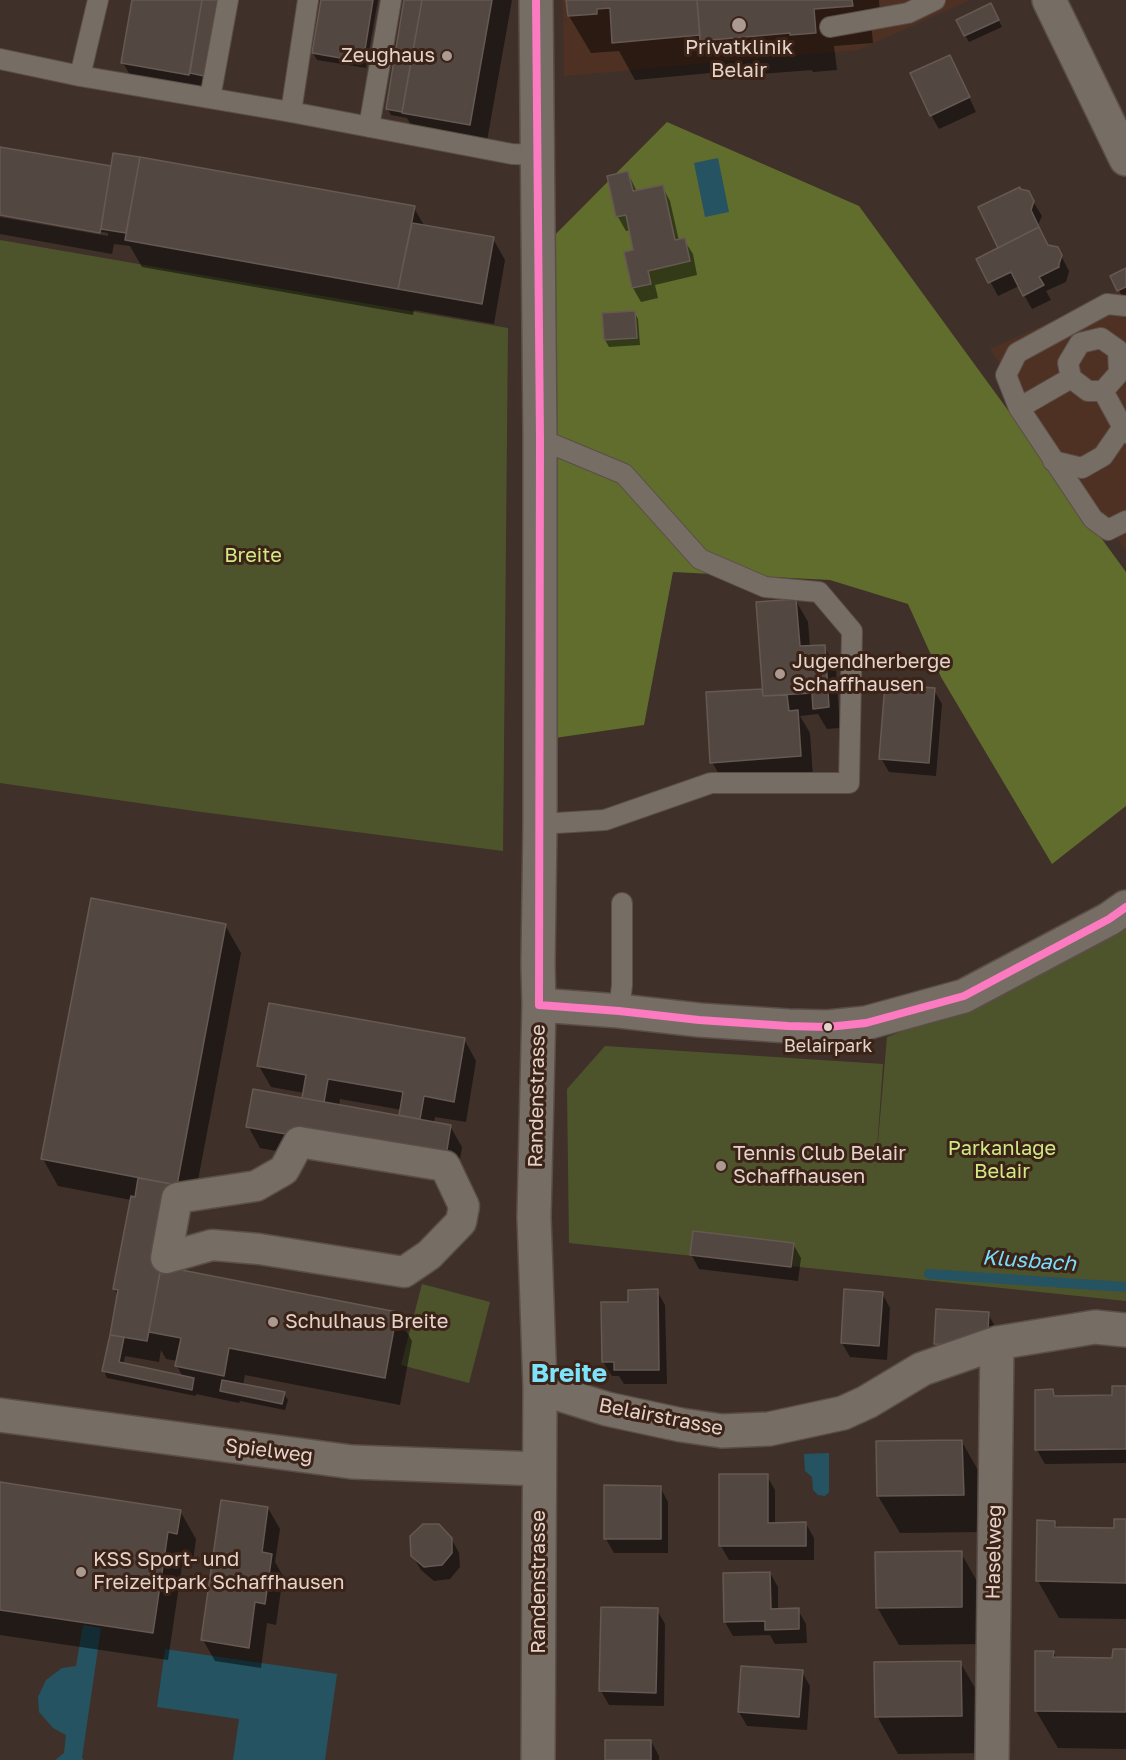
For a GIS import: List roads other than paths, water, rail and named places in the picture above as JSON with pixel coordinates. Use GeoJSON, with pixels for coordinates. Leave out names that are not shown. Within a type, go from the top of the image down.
{"type":"FeatureCollection","features":[{"type":"Feature","properties":{"kind":"street","name":"Randenstrasse"},"geometry":{"type":"LineString","coordinates":[[536,0],[540,439],[539,1005],[534,1217],[540,1388],[538,1760]]}},
{"type":"Feature","properties":{"kind":"street"},"geometry":{"type":"LineString","coordinates":[[1049,0],[1126,159]]}},
{"type":"Feature","properties":{"kind":"street"},"geometry":{"type":"LineString","coordinates":[[539,1005],[788,1026],[828,1027],[866,1023],[964,996],[1109,919],[1126,907]]}},
{"type":"Feature","properties":{"kind":"street"},"geometry":{"type":"LineString","coordinates":[[299,1142],[445,1166],[464,1206],[461,1222],[429,1255],[404,1272],[259,1249],[212,1245],[166,1258],[177,1198],[256,1186],[284,1170],[299,1142]]}},
{"type":"Feature","properties":{"kind":"street","name":"Belairstrasse"},"geometry":{"type":"LineString","coordinates":[[540,1388],[607,1409],[681,1425],[722,1431],[769,1429],[843,1413],[867,1402],[922,1369],[997,1343],[1095,1327],[1126,1330]]}},
{"type":"Feature","properties":{"kind":"street","name":"Haselweg"},"geometry":{"type":"LineString","coordinates":[[992,1760],[997,1343]]}},
{"type":"Feature","properties":{"kind":"street","name":"Spielweg"},"geometry":{"type":"LineString","coordinates":[[0,1414],[352,1462],[539,1469]]}},
{"type":"Feature","properties":{"kind":"lane"},"geometry":{"type":"LineString","coordinates":[[80,76],[98,0]]}},
{"type":"Feature","properties":{"kind":"lane"},"geometry":{"type":"LineString","coordinates":[[210,98],[228,0]]}},
{"type":"Feature","properties":{"kind":"lane"},"geometry":{"type":"LineString","coordinates":[[291,112],[308,0]]}},
{"type":"Feature","properties":{"kind":"lane"},"geometry":{"type":"LineString","coordinates":[[369,127],[391,0]]}},
{"type":"Feature","properties":{"kind":"lane"},"geometry":{"type":"LineString","coordinates":[[830,27],[908,13],[934,0]]}},
{"type":"Feature","properties":{"kind":"lane"},"geometry":{"type":"LineString","coordinates":[[0,59],[80,76],[291,112],[512,154],[538,155]]}},
{"type":"Feature","properties":{"kind":"lane"},"geometry":{"type":"LineString","coordinates":[[1126,306],[1107,304],[1017,353],[1006,375],[1018,408],[1093,519],[1108,530],[1126,521]]}},
{"type":"Feature","properties":{"kind":"lane"},"geometry":{"type":"LineString","coordinates":[[1101,338],[1122,347],[1119,373],[1102,391],[1088,391],[1071,378],[1068,363],[1080,344],[1101,338]]}},
{"type":"Feature","properties":{"kind":"lane"},"geometry":{"type":"LineString","coordinates":[[1018,408],[1071,378]]}},
{"type":"Feature","properties":{"kind":"lane"},"geometry":{"type":"LineString","coordinates":[[1053,461],[1082,468],[1103,456],[1125,429],[1102,391]]}},
{"type":"Feature","properties":{"kind":"lane"},"geometry":{"type":"LineString","coordinates":[[540,439],[624,474],[700,559],[765,587],[819,592],[852,631],[849,783],[711,783],[605,820],[540,824]]}},
{"type":"Feature","properties":{"kind":"lane"},"geometry":{"type":"LineString","coordinates":[[619,1011],[622,985],[622,903]]}},
{"type":"Feature","properties":{"kind":"water"},"geometry":{"type":"Polygon","coordinates":[[[718,158],[729,212],[705,217],[694,163],[718,158]]]}},
{"type":"Feature","properties":{"kind":"water"},"geometry":{"type":"Polygon","coordinates":[[[829,1453],[829,1492],[825,1496],[818,1495],[813,1490],[812,1477],[805,1471],[804,1454],[829,1453]]]}},
{"type":"Feature","properties":{"kind":"water"},"geometry":{"type":"Polygon","coordinates":[[[83,1625],[101,1628],[82,1758],[84,1760],[55,1760],[64,1753],[66,1735],[53,1728],[39,1712],[38,1697],[46,1680],[62,1668],[76,1666],[83,1625]]]}},
{"type":"Feature","properties":{"kind":"water"},"geometry":{"type":"Polygon","coordinates":[[[165,1649],[337,1674],[325,1760],[233,1760],[239,1719],[157,1707],[165,1649]]]}},
{"type":"Feature","properties":{"kind":"waterway","name":"Klusbach"},"geometry":{"type":"LineString","coordinates":[[929,1274],[1126,1287]]}},
{"type":"Feature","properties":{"kind":"place","name":"Privatklinik Belair"},"geometry":{"type":"Point","coordinates":[739,25]}},
{"type":"Feature","properties":{"kind":"place","name":"Zeughaus"},"geometry":{"type":"Point","coordinates":[447,56]}},
{"type":"Feature","properties":{"kind":"place","name":"Jugendherberge Schaffhausen"},"geometry":{"type":"Point","coordinates":[780,674]}},
{"type":"Feature","properties":{"kind":"place","name":"Belairpark"},"geometry":{"type":"Point","coordinates":[828,1027]}},
{"type":"Feature","properties":{"kind":"place","name":"Tennis Club Belair Schaffhausen"},"geometry":{"type":"Point","coordinates":[721,1166]}},
{"type":"Feature","properties":{"kind":"place","name":"Schulhaus Breite"},"geometry":{"type":"Point","coordinates":[273,1322]}},
{"type":"Feature","properties":{"kind":"place","name":"KSS Sport- und Freizeitpark Schaffhausen"},"geometry":{"type":"Point","coordinates":[81,1572]}},
{"type":"Feature","properties":{"kind":"district","name":"Breite"},"geometry":{"type":"Point","coordinates":[569,1374]}},
{"type":"Feature","properties":{"kind":"park label","name":"Parkanlage Belair"},"geometry":{"type":"Point","coordinates":[1002,1160]}}]}
